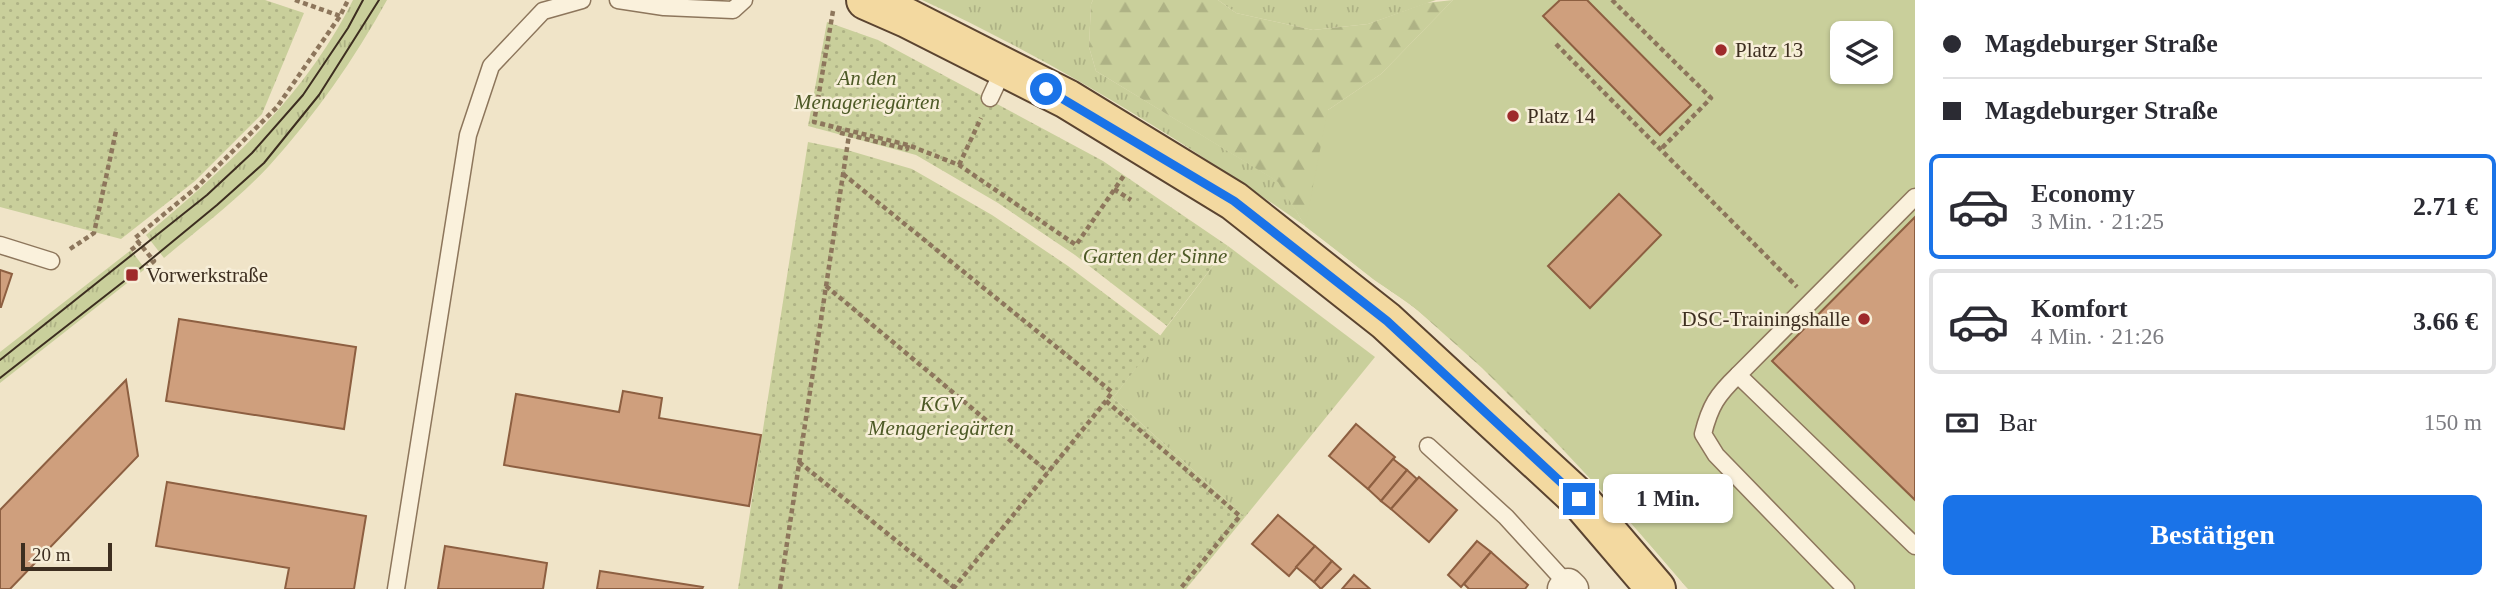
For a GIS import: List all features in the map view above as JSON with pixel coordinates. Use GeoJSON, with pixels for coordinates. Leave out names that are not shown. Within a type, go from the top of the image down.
{"type":"FeatureCollection","features":[{"type":"Feature","properties":{"kind":"main road"},"geometry":{"type":"LineString","coordinates":[[866,0],[997,83],[1067,99],[1234,201],[1387,321],[1579,499],[1656,589]]}},
{"type":"Feature","properties":{"kind":"lane"},"geometry":{"type":"LineString","coordinates":[[396,589],[468,135],[491,66],[543,11],[582,0]]}},
{"type":"Feature","properties":{"kind":"lane"},"geometry":{"type":"LineString","coordinates":[[618,0],[664,7],[733,10],[744,0]]}},
{"type":"Feature","properties":{"kind":"lane"},"geometry":{"type":"LineString","coordinates":[[1846,589],[1716,455],[1703,435],[1709,409],[1720,392],[1915,197]]}},
{"type":"Feature","properties":{"kind":"lane"},"geometry":{"type":"LineString","coordinates":[[0,245],[51,261]]}},
{"type":"Feature","properties":{"kind":"lane"},"geometry":{"type":"LineString","coordinates":[[1738,375],[1915,546]]}},
{"type":"Feature","properties":{"kind":"lane"},"geometry":{"type":"LineString","coordinates":[[1428,446],[1506,517],[1568,588]]}},
{"type":"Feature","properties":{"kind":"path"},"geometry":{"type":"LineString","coordinates":[[295,0],[340,16]]}},
{"type":"Feature","properties":{"kind":"path"},"geometry":{"type":"LineString","coordinates":[[145,269],[154,261],[135,237],[197,187],[277,107],[340,16],[348,0]]}},
{"type":"Feature","properties":{"kind":"path"},"geometry":{"type":"LineString","coordinates":[[834,0],[814,122],[908,145],[959,165],[1076,245],[1144,146]]}},
{"type":"Feature","properties":{"kind":"path"},"geometry":{"type":"LineString","coordinates":[[1612,0],[1711,98],[1661,149]]}},
{"type":"Feature","properties":{"kind":"path"},"geometry":{"type":"LineString","coordinates":[[1556,44],[1812,301]]}},
{"type":"Feature","properties":{"kind":"path"},"geometry":{"type":"LineString","coordinates":[[959,165],[997,83]]}},
{"type":"Feature","properties":{"kind":"path"},"geometry":{"type":"LineString","coordinates":[[838,127],[837,132],[907,149],[908,145]]}},
{"type":"Feature","properties":{"kind":"path"},"geometry":{"type":"LineString","coordinates":[[51,261],[94,233],[116,131]]}},
{"type":"Feature","properties":{"kind":"path"},"geometry":{"type":"LineString","coordinates":[[780,589],[849,135]]}},
{"type":"Feature","properties":{"kind":"path"},"geometry":{"type":"LineString","coordinates":[[799,462],[955,588],[1112,392],[843,174]]}},
{"type":"Feature","properties":{"kind":"path"},"geometry":{"type":"LineString","coordinates":[[1114,189],[1131,200]]}},
{"type":"Feature","properties":{"kind":"path"},"geometry":{"type":"LineString","coordinates":[[131,250],[140,243]]}},
{"type":"Feature","properties":{"kind":"path"},"geometry":{"type":"LineString","coordinates":[[825,286],[1048,472]]}},
{"type":"Feature","properties":{"kind":"path"},"geometry":{"type":"LineString","coordinates":[[1106,401],[1240,516],[1180,589]]}},
{"type":"Feature","properties":{"kind":"green space"},"geometry":{"type":"Polygon","coordinates":[[[0,0],[265,0],[304,13],[262,114],[195,181],[121,239],[0,207],[0,0]]]}},
{"type":"Feature","properties":{"kind":"green space"},"geometry":{"type":"Polygon","coordinates":[[[353,0],[387,0],[333,86],[269,166],[218,214],[164,258],[146,235],[262,128],[312,67],[353,0]]]}},
{"type":"Feature","properties":{"kind":"green space"},"geometry":{"type":"Polygon","coordinates":[[[922,0],[1093,0],[1089,47],[1096,71],[1279,182],[1305,226],[1118,104],[1022,50],[922,0]]]}},
{"type":"Feature","properties":{"kind":"green space"},"geometry":{"type":"Polygon","coordinates":[[[1093,0],[1218,0],[1236,13],[1313,30],[1368,24],[1426,3],[1453,0],[1381,74],[1328,110],[1688,589],[1629,520],[1482,368],[1415,308],[1305,226],[1278,182],[1096,71],[1089,47],[1093,0]]]}},
{"type":"Feature","properties":{"kind":"green space"},"geometry":{"type":"Polygon","coordinates":[[[1218,0],[1436,0],[1368,24],[1313,30],[1236,13],[1218,0]]]}},
{"type":"Feature","properties":{"kind":"green space"},"geometry":{"type":"Polygon","coordinates":[[[1453,0],[1915,0],[1915,589],[1688,589],[1592,479],[1489,374],[1411,305],[1305,226],[1328,110],[1381,74],[1453,0]]]}},
{"type":"Feature","properties":{"kind":"green space","name":"An den Menageriegärten"},"geometry":{"type":"Polygon","coordinates":[[[827,22],[878,40],[1103,161],[1228,246],[1167,326],[1075,255],[998,203],[916,155],[808,126],[827,22]]]}},
{"type":"Feature","properties":{"kind":"green space","name":"KGV Menageriegärten"},"geometry":{"type":"Polygon","coordinates":[[[808,142],[912,169],[992,215],[1068,266],[1161,336],[1113,398],[1245,517],[1186,589],[738,589],[808,142]]]}},
{"type":"Feature","properties":{"kind":"green space"},"geometry":{"type":"Polygon","coordinates":[[[1228,246],[1375,357],[1245,517],[1113,398],[1228,246]]]}},
{"type":"Feature","properties":{"kind":"green space"},"geometry":{"type":"Polygon","coordinates":[[[131,250],[145,269],[0,383],[0,352],[131,250]]]}},
{"type":"Feature","properties":{"kind":"building"},"geometry":{"type":"Polygon","coordinates":[[[1560,0],[1587,0],[1691,105],[1660,135],[1543,16],[1560,0]]]}},
{"type":"Feature","properties":{"kind":"building"},"geometry":{"type":"Polygon","coordinates":[[[1619,194],[1661,235],[1590,308],[1548,266],[1619,194]]]}},
{"type":"Feature","properties":{"kind":"building","name":"DSC-Trainingshalle"},"geometry":{"type":"Polygon","coordinates":[[[1915,217],[1915,500],[1772,361],[1915,217]]]}},
{"type":"Feature","properties":{"kind":"building"},"geometry":{"type":"Polygon","coordinates":[[[0,270],[12,274],[1,307],[0,307],[0,270]]]}},
{"type":"Feature","properties":{"kind":"building"},"geometry":{"type":"Polygon","coordinates":[[[179,319],[356,347],[344,429],[166,401],[179,319]]]}},
{"type":"Feature","properties":{"kind":"building"},"geometry":{"type":"Polygon","coordinates":[[[126,380],[138,456],[10,589],[0,589],[0,510],[126,380]]]}},
{"type":"Feature","properties":{"kind":"building"},"geometry":{"type":"Polygon","coordinates":[[[623,391],[662,398],[659,418],[761,435],[749,506],[504,465],[516,394],[619,412],[623,391]]]}},
{"type":"Feature","properties":{"kind":"building"},"geometry":{"type":"Polygon","coordinates":[[[1356,424],[1395,457],[1368,489],[1329,456],[1356,424]]]}},
{"type":"Feature","properties":{"kind":"building"},"geometry":{"type":"Polygon","coordinates":[[[1393,459],[1407,470],[1381,501],[1368,489],[1393,459]]]}},
{"type":"Feature","properties":{"kind":"building"},"geometry":{"type":"Polygon","coordinates":[[[1407,470],[1417,479],[1391,509],[1381,501],[1407,470]]]}},
{"type":"Feature","properties":{"kind":"building"},"geometry":{"type":"Polygon","coordinates":[[[1419,477],[1457,510],[1429,542],[1391,509],[1419,477]]]}},
{"type":"Feature","properties":{"kind":"building"},"geometry":{"type":"Polygon","coordinates":[[[167,482],[366,516],[354,589],[285,589],[289,568],[156,546],[167,482]]]}},
{"type":"Feature","properties":{"kind":"building"},"geometry":{"type":"Polygon","coordinates":[[[1278,515],[1315,546],[1289,576],[1252,544],[1278,515]]]}},
{"type":"Feature","properties":{"kind":"building"},"geometry":{"type":"Polygon","coordinates":[[[1477,541],[1491,552],[1461,587],[1448,575],[1477,541]]]}},
{"type":"Feature","properties":{"kind":"building"},"geometry":{"type":"Polygon","coordinates":[[[445,546],[547,563],[543,589],[438,589],[445,546]]]}},
{"type":"Feature","properties":{"kind":"building"},"geometry":{"type":"Polygon","coordinates":[[[1315,546],[1332,561],[1314,582],[1296,567],[1315,546]]]}},
{"type":"Feature","properties":{"kind":"building"},"geometry":{"type":"Polygon","coordinates":[[[1491,552],[1528,585],[1525,589],[1469,589],[1464,584],[1491,552]]]}},
{"type":"Feature","properties":{"kind":"building"},"geometry":{"type":"Polygon","coordinates":[[[1332,561],[1341,569],[1321,589],[1314,582],[1332,561]]]}},
{"type":"Feature","properties":{"kind":"building"},"geometry":{"type":"Polygon","coordinates":[[[600,571],[703,587],[597,589],[600,571]]]}},
{"type":"Feature","properties":{"kind":"building"},"geometry":{"type":"Polygon","coordinates":[[[1354,575],[1370,589],[1342,589],[1354,575]]]}},
{"type":"Feature","properties":{"kind":"tram line"},"geometry":{"type":"LineString","coordinates":[[0,360],[207,195],[252,153],[303,95],[348,28],[363,0]]}},
{"type":"Feature","properties":{"kind":"tram line"},"geometry":{"type":"LineString","coordinates":[[0,378],[132,275],[264,163],[319,95],[379,0]]}},
{"type":"Feature","properties":{"kind":"place","name":"Platz 13"},"geometry":{"type":"Point","coordinates":[1721,50]}},
{"type":"Feature","properties":{"kind":"place","name":"Platz 14"},"geometry":{"type":"Point","coordinates":[1513,116]}},
{"type":"Feature","properties":{"kind":"place","name":"Vorwerkstraße"},"geometry":{"type":"Point","coordinates":[132,275]}},
{"type":"Feature","properties":{"kind":"place","name":"DSC-Trainingshalle"},"geometry":{"type":"Point","coordinates":[1864,319]}},
{"type":"Feature","properties":{"kind":"route"},"geometry":{"type":"LineString","coordinates":[[1046,89],[1067,99],[1234,201],[1387,321],[1579,499]]}},
{"type":"Feature","properties":{"kind":"park label","name":"Garten der Sinne"},"geometry":{"type":"Point","coordinates":[1155,256]}}]}
